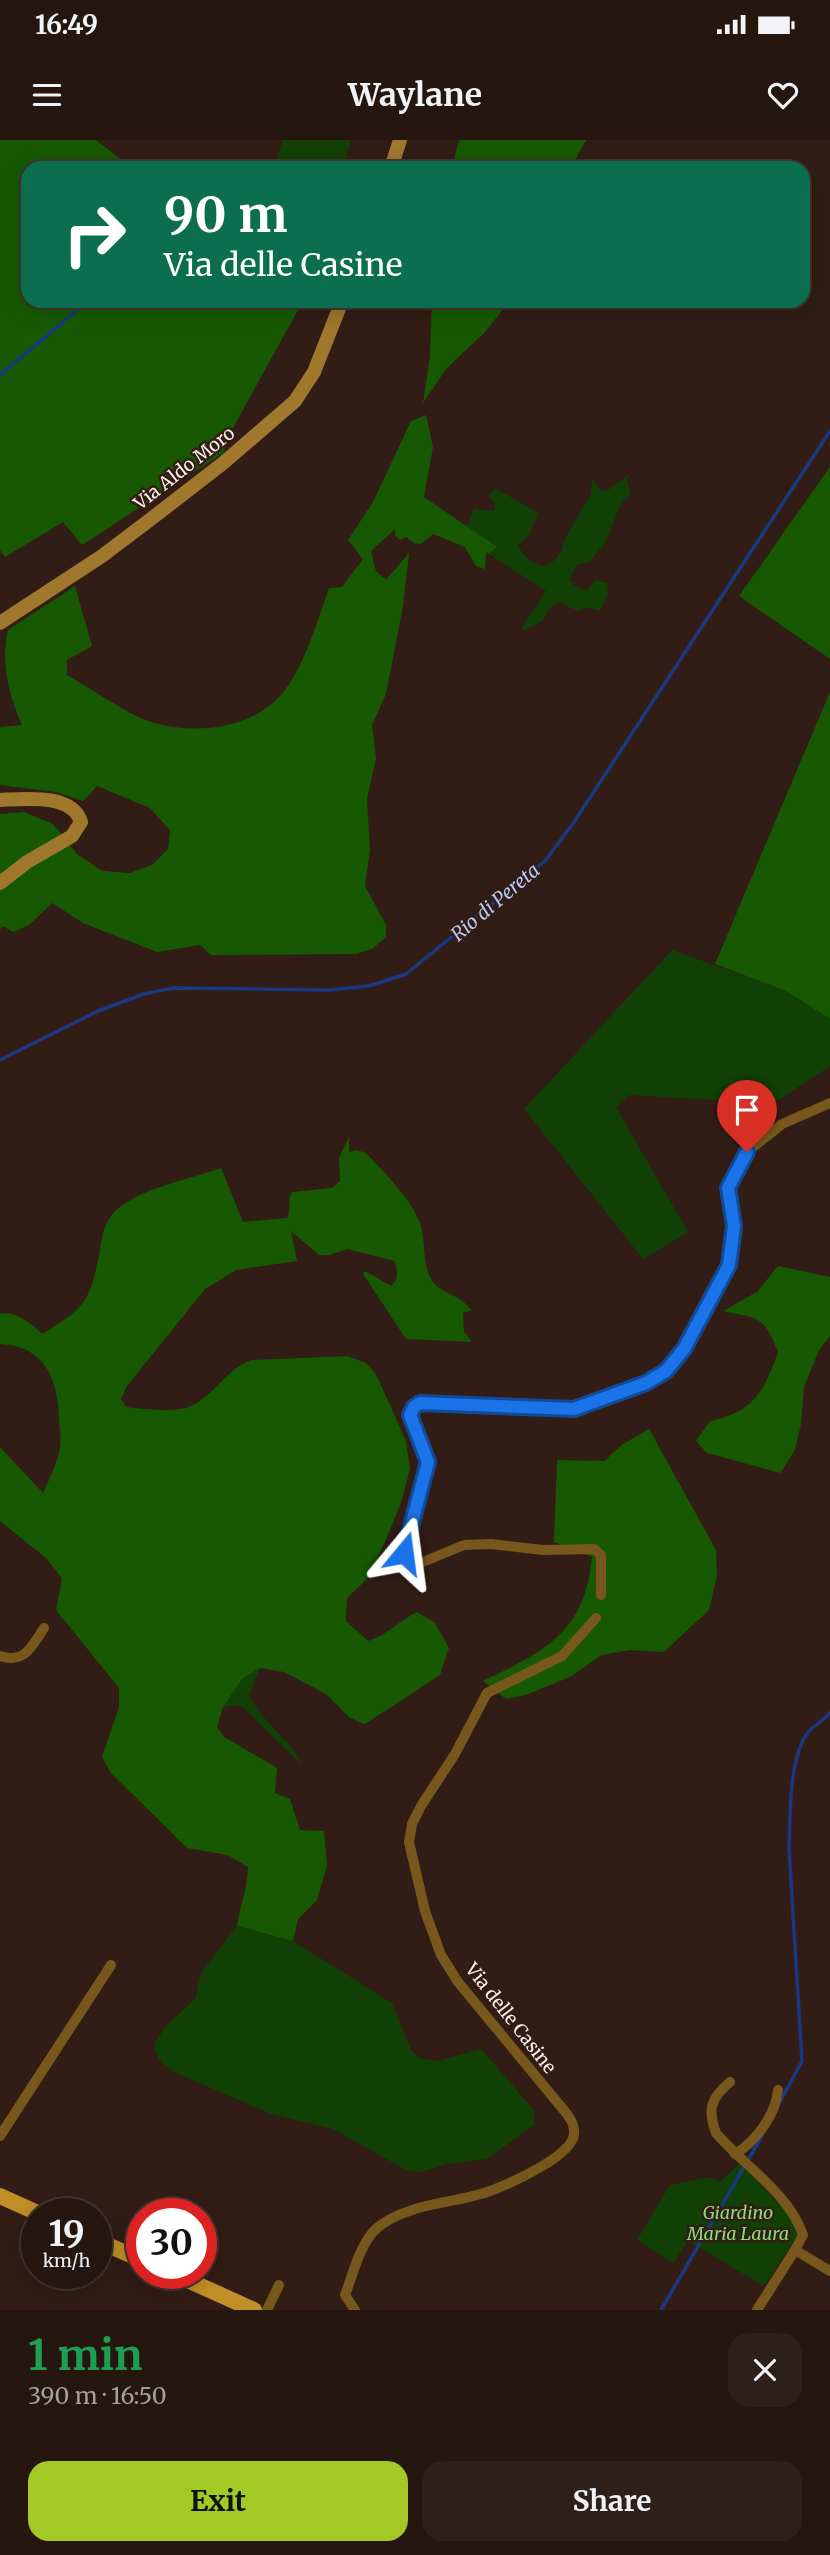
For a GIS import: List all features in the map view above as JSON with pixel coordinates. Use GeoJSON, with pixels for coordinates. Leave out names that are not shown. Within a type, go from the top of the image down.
{"type":"FeatureCollection","features":[{"type":"Feature","properties":{"kind":"main road"},"geometry":{"type":"LineString","coordinates":[[393,161],[400,140]]}},
{"type":"Feature","properties":{"kind":"main road","name":"Via Aldo Moro"},"geometry":{"type":"LineString","coordinates":[[0,623],[102,556],[222,464],[295,401],[314,372],[339,308]]}},
{"type":"Feature","properties":{"kind":"main road"},"geometry":{"type":"LineString","coordinates":[[0,800],[33,799],[61,803],[75,810],[80,822],[72,836],[27,862],[0,883]]}},
{"type":"Feature","properties":{"kind":"main road"},"geometry":{"type":"LineString","coordinates":[[0,2196],[21,2205]]}},
{"type":"Feature","properties":{"kind":"main road"},"geometry":{"type":"LineString","coordinates":[[207,2289],[254,2310]]}},
{"type":"Feature","properties":{"kind":"street"},"geometry":{"type":"LineString","coordinates":[[601,1595],[601,1555],[594,1549],[543,1550],[491,1544],[464,1545],[418,1564],[407,1560],[404,1553],[428,1462],[410,1415],[420,1403],[574,1409],[646,1383],[666,1371],[684,1349],[729,1265],[734,1226],[728,1188],[747,1152],[782,1124],[830,1103]]}},
{"type":"Feature","properties":{"kind":"street","name":"Via delle Casine"},"geometry":{"type":"LineString","coordinates":[[355,2310],[345,2295],[366,2243],[377,2228],[404,2214],[493,2190],[554,2160],[570,2144],[575,2134],[567,2114],[458,1982],[441,1955],[425,1911],[409,1842],[412,1824],[421,1806],[455,1754],[487,1693],[562,1656],[596,1618]]}},
{"type":"Feature","properties":{"kind":"street"},"geometry":{"type":"LineString","coordinates":[[0,1656],[16,1659],[27,1654],[44,1628]]}},
{"type":"Feature","properties":{"kind":"street"},"geometry":{"type":"LineString","coordinates":[[0,2136],[111,1965]]}},
{"type":"Feature","properties":{"kind":"street"},"geometry":{"type":"LineString","coordinates":[[730,2082],[717,2093],[711,2119],[716,2133],[780,2198],[798,2221],[803,2235],[757,2310]]}},
{"type":"Feature","properties":{"kind":"street"},"geometry":{"type":"LineString","coordinates":[[743,2162],[777,2099],[778,2090]]}},
{"type":"Feature","properties":{"kind":"street"},"geometry":{"type":"LineString","coordinates":[[795,2250],[830,2271]]}},
{"type":"Feature","properties":{"kind":"street"},"geometry":{"type":"LineString","coordinates":[[267,2310],[279,2285]]}},
{"type":"Feature","properties":{"kind":"green space"},"geometry":{"type":"Polygon","coordinates":[[[0,140],[96,140],[123,161],[21,161],[21,308],[299,308],[234,426],[223,453],[82,545],[63,522],[5,557],[0,550],[0,140]]]}},
{"type":"Feature","properties":{"kind":"green space"},"geometry":{"type":"Polygon","coordinates":[[[283,140],[351,140],[345,161],[276,161],[283,140]]]}},
{"type":"Feature","properties":{"kind":"green space"},"geometry":{"type":"Polygon","coordinates":[[[459,140],[586,140],[575,161],[454,161],[459,140]]]}},
{"type":"Feature","properties":{"kind":"green space"},"geometry":{"type":"Polygon","coordinates":[[[432,308],[504,308],[485,332],[446,369],[423,403],[430,356],[432,308]]]}},
{"type":"Feature","properties":{"kind":"green space"},"geometry":{"type":"Polygon","coordinates":[[[426,415],[433,447],[424,497],[497,547],[489,554],[486,552],[485,569],[476,566],[465,547],[433,534],[421,544],[406,537],[400,540],[395,536],[395,529],[371,551],[376,571],[386,580],[409,553],[403,606],[386,694],[372,725],[376,759],[367,799],[370,850],[365,886],[386,925],[386,937],[372,949],[356,954],[211,955],[200,945],[157,952],[83,923],[52,903],[29,925],[13,932],[3,926],[0,929],[0,814],[24,812],[53,824],[77,854],[102,871],[130,873],[152,865],[168,849],[170,830],[150,808],[97,786],[83,801],[56,792],[0,785],[0,727],[22,725],[13,702],[5,666],[8,630],[75,586],[92,646],[67,660],[67,675],[132,714],[167,726],[220,726],[254,716],[268,707],[289,685],[309,644],[329,588],[342,587],[363,559],[348,540],[373,502],[411,421],[426,415]]]}},
{"type":"Feature","properties":{"kind":"green space"},"geometry":{"type":"Polygon","coordinates":[[[830,467],[830,659],[739,596],[830,467]]]}},
{"type":"Feature","properties":{"kind":"green space"},"geometry":{"type":"Polygon","coordinates":[[[629,474],[627,481],[631,494],[621,503],[606,542],[588,563],[578,564],[569,579],[574,586],[587,591],[595,580],[607,583],[608,594],[600,611],[586,607],[578,611],[558,602],[549,609],[542,621],[523,631],[522,627],[546,591],[489,554],[496,548],[467,527],[474,509],[494,511],[495,503],[488,495],[495,488],[538,513],[529,535],[518,545],[528,559],[544,566],[554,561],[561,552],[565,538],[591,494],[592,478],[601,491],[608,490],[629,474]]]}},
{"type":"Feature","properties":{"kind":"green space"},"geometry":{"type":"Polygon","coordinates":[[[830,692],[830,1019],[786,991],[715,964],[830,692]]]}},
{"type":"Feature","properties":{"kind":"green space"},"geometry":{"type":"Polygon","coordinates":[[[672,950],[786,991],[830,1019],[830,1066],[774,1103],[629,1095],[616,1107],[688,1232],[643,1259],[524,1109],[672,950]]]}},
{"type":"Feature","properties":{"kind":"green space"},"geometry":{"type":"Polygon","coordinates":[[[349,1137],[349,1152],[357,1150],[366,1153],[411,1205],[422,1230],[430,1277],[434,1283],[461,1300],[471,1310],[463,1313],[464,1332],[472,1342],[406,1339],[363,1274],[365,1271],[391,1286],[396,1278],[395,1261],[347,1249],[330,1255],[319,1255],[291,1231],[297,1261],[236,1270],[205,1289],[127,1386],[121,1399],[126,1407],[164,1410],[186,1408],[204,1398],[234,1370],[252,1360],[347,1356],[366,1363],[376,1374],[406,1441],[410,1469],[401,1503],[371,1575],[347,1598],[346,1621],[368,1641],[417,1612],[435,1623],[449,1648],[440,1675],[365,1724],[350,1718],[326,1694],[284,1672],[260,1668],[243,1678],[223,1707],[217,1727],[224,1737],[277,1768],[275,1793],[290,1799],[300,1830],[324,1831],[327,1866],[317,1900],[298,1919],[293,1941],[237,1926],[248,1867],[228,1855],[187,1848],[110,1772],[102,1757],[119,1707],[119,1688],[56,1610],[62,1578],[46,1558],[0,1521],[0,1447],[43,1493],[57,1459],[60,1441],[58,1405],[52,1379],[39,1358],[16,1346],[0,1344],[0,1314],[17,1316],[42,1334],[68,1317],[89,1292],[103,1232],[109,1219],[121,1206],[162,1186],[221,1168],[243,1222],[287,1218],[292,1192],[332,1188],[340,1181],[339,1158],[349,1137]]]}},
{"type":"Feature","properties":{"kind":"green space"},"geometry":{"type":"Polygon","coordinates":[[[778,1266],[830,1277],[830,1336],[819,1350],[804,1387],[801,1424],[795,1450],[780,1473],[707,1453],[696,1441],[710,1421],[747,1406],[768,1378],[778,1352],[764,1325],[753,1318],[723,1311],[757,1292],[778,1266]]]}},
{"type":"Feature","properties":{"kind":"green space"},"geometry":{"type":"Polygon","coordinates":[[[649,1429],[716,1550],[717,1576],[709,1610],[664,1652],[630,1650],[601,1655],[572,1676],[526,1695],[506,1699],[483,1681],[526,1660],[558,1636],[581,1604],[588,1583],[592,1557],[554,1542],[557,1460],[604,1461],[623,1444],[649,1429]]]}},
{"type":"Feature","properties":{"kind":"green space"},"geometry":{"type":"Polygon","coordinates":[[[260,1668],[249,1695],[302,1765],[242,1707],[223,1707],[243,1678],[260,1668]]]}},
{"type":"Feature","properties":{"kind":"green space"},"geometry":{"type":"Polygon","coordinates":[[[237,1926],[293,1941],[392,2003],[411,2050],[420,2058],[438,2061],[481,2049],[534,2110],[534,2125],[487,2159],[447,2164],[421,2172],[406,2170],[333,2129],[271,2114],[172,2071],[158,2058],[154,2044],[167,2025],[195,1999],[201,1973],[237,1926]]]}},
{"type":"Feature","properties":{"kind":"green space","name":"Giardino Maria Laura"},"geometry":{"type":"Polygon","coordinates":[[[740,2163],[793,2219],[798,2229],[797,2236],[766,2283],[762,2285],[688,2241],[673,2263],[637,2240],[670,2185],[709,2177],[720,2182],[740,2163]]]}},
{"type":"Feature","properties":{"kind":"waterway"},"geometry":{"type":"LineString","coordinates":[[0,375],[80,308]]}},
{"type":"Feature","properties":{"kind":"waterway","name":"Rio di Pereta"},"geometry":{"type":"LineString","coordinates":[[0,1060],[98,1011],[144,994],[173,988],[329,990],[369,986],[406,974],[545,861],[574,822],[830,431]]}},
{"type":"Feature","properties":{"kind":"waterway"},"geometry":{"type":"LineString","coordinates":[[780,2102],[802,2061],[789,1848],[793,1774],[800,1746],[806,1735],[830,1713]]}},
{"type":"Feature","properties":{"kind":"waterway"},"geometry":{"type":"LineString","coordinates":[[661,2310],[762,2136]]}},
{"type":"Feature","properties":{"kind":"route"},"geometry":{"type":"LineString","coordinates":[[404,1553],[428,1462],[410,1415],[414,1407],[420,1403],[574,1409],[646,1383],[666,1371],[684,1349],[729,1265],[734,1226],[728,1188],[747,1152]]}}]}
